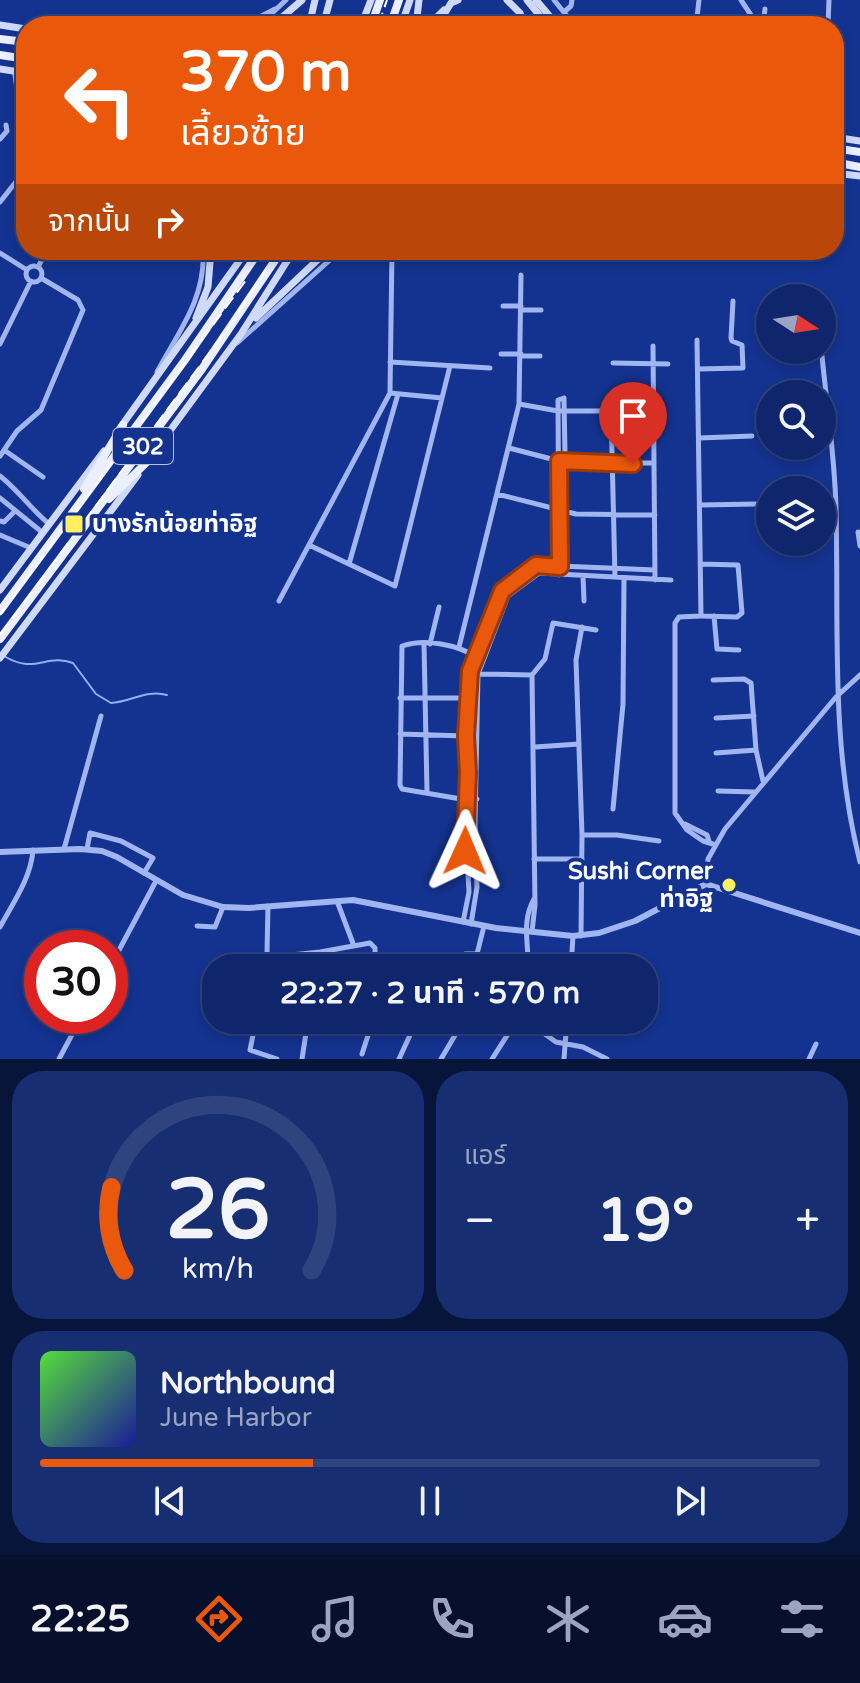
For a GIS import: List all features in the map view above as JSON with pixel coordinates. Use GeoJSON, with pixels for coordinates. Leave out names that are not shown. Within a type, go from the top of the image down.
{"type":"FeatureCollection","features":[{"type":"Feature","properties":{"kind":"main road"},"geometry":{"type":"LineString","coordinates":[[282,16],[302,0]]}},
{"type":"Feature","properties":{"kind":"main road"},"geometry":{"type":"LineString","coordinates":[[508,0],[521,16]]}},
{"type":"Feature","properties":{"kind":"main road"},"geometry":{"type":"LineString","coordinates":[[531,1],[547,16]]}},
{"type":"Feature","properties":{"kind":"main road"},"geometry":{"type":"LineString","coordinates":[[439,16],[454,2]]}},
{"type":"Feature","properties":{"kind":"main road"},"geometry":{"type":"LineString","coordinates":[[0,69],[16,73]]}},
{"type":"Feature","properties":{"kind":"main road"},"geometry":{"type":"LineString","coordinates":[[180,348],[208,287],[210,260]]}},
{"type":"Feature","properties":{"kind":"main road","name":"302"},"geometry":{"type":"LineString","coordinates":[[0,590],[180,348],[240,260]]}},
{"type":"Feature","properties":{"kind":"main road","name":"302"},"geometry":{"type":"LineString","coordinates":[[0,611],[185,360],[253,260]]}},
{"type":"Feature","properties":{"kind":"main road","name":"302"},"geometry":{"type":"LineString","coordinates":[[0,639],[202,369],[275,260]]}},
{"type":"Feature","properties":{"kind":"main road","name":"302"},"geometry":{"type":"LineString","coordinates":[[0,658],[241,334],[288,260]]}},
{"type":"Feature","properties":{"kind":"main road"},"geometry":{"type":"LineString","coordinates":[[241,334],[317,260]]}},
{"type":"Feature","properties":{"kind":"main road"},"geometry":{"type":"LineString","coordinates":[[57,534],[123,425]]}},
{"type":"Feature","properties":{"kind":"main road"},"geometry":{"type":"LineString","coordinates":[[91,516],[149,460]]}},
{"type":"Feature","properties":{"kind":"street"},"geometry":{"type":"LineString","coordinates":[[269,16],[286,0]]}},
{"type":"Feature","properties":{"kind":"street"},"geometry":{"type":"LineString","coordinates":[[554,0],[567,16]]}},
{"type":"Feature","properties":{"kind":"street"},"geometry":{"type":"LineString","coordinates":[[564,12],[571,6],[572,0]]}},
{"type":"Feature","properties":{"kind":"street"},"geometry":{"type":"LineString","coordinates":[[261,16],[275,9]]}},
{"type":"Feature","properties":{"kind":"street"},"geometry":{"type":"LineString","coordinates":[[764,16],[765,9]]}},
{"type":"Feature","properties":{"kind":"street"},"geometry":{"type":"LineString","coordinates":[[0,139],[7,131],[6,125]]}},
{"type":"Feature","properties":{"kind":"street"},"geometry":{"type":"LineString","coordinates":[[0,202],[16,182]]}},
{"type":"Feature","properties":{"kind":"street"},"geometry":{"type":"LineString","coordinates":[[0,253],[27,270]]}},
{"type":"Feature","properties":{"kind":"street"},"geometry":{"type":"LineString","coordinates":[[38,267],[42,260]]}},
{"type":"Feature","properties":{"kind":"street"},"geometry":{"type":"LineString","coordinates":[[143,397],[196,301],[203,275],[203,260]]}},
{"type":"Feature","properties":{"kind":"street"},"geometry":{"type":"LineString","coordinates":[[230,349],[330,260]]}},
{"type":"Feature","properties":{"kind":"street"},"geometry":{"type":"LineString","coordinates":[[279,601],[390,393],[392,260]]}},
{"type":"Feature","properties":{"kind":"street"},"geometry":{"type":"LineString","coordinates":[[31,281],[26,275],[32,266],[38,267],[41,278]]}},
{"type":"Feature","properties":{"kind":"street"},"geometry":{"type":"LineString","coordinates":[[459,647],[519,404],[521,275]]}},
{"type":"Feature","properties":{"kind":"street"},"geometry":{"type":"LineString","coordinates":[[0,344],[31,281],[41,278],[78,300],[83,310],[41,410],[17,431],[2,453],[43,477]]}},
{"type":"Feature","properties":{"kind":"street"},"geometry":{"type":"LineString","coordinates":[[698,369],[743,368],[742,345],[731,338],[733,301]]}},
{"type":"Feature","properties":{"kind":"street"},"geometry":{"type":"LineString","coordinates":[[503,306],[541,310]]}},
{"type":"Feature","properties":{"kind":"street"},"geometry":{"type":"LineString","coordinates":[[697,340],[701,616]]}},
{"type":"Feature","properties":{"kind":"street"},"geometry":{"type":"LineString","coordinates":[[653,346],[655,580]]}},
{"type":"Feature","properties":{"kind":"street"},"geometry":{"type":"LineString","coordinates":[[501,354],[540,356]]}},
{"type":"Feature","properties":{"kind":"street"},"geometry":{"type":"LineString","coordinates":[[390,362],[490,368]]}},
{"type":"Feature","properties":{"kind":"street"},"geometry":{"type":"LineString","coordinates":[[613,363],[668,364]]}},
{"type":"Feature","properties":{"kind":"street"},"geometry":{"type":"LineString","coordinates":[[823,364],[836,506],[836,697],[848,812],[860,862]]}},
{"type":"Feature","properties":{"kind":"street"},"geometry":{"type":"LineString","coordinates":[[309,545],[395,586],[450,366]]}},
{"type":"Feature","properties":{"kind":"street"},"geometry":{"type":"LineString","coordinates":[[390,393],[442,398]]}},
{"type":"Feature","properties":{"kind":"street"},"geometry":{"type":"LineString","coordinates":[[349,564],[398,394]]}},
{"type":"Feature","properties":{"kind":"street"},"geometry":{"type":"LineString","coordinates":[[563,462],[558,411],[560,398],[565,399],[566,411],[563,575]]}},
{"type":"Feature","properties":{"kind":"street"},"geometry":{"type":"LineString","coordinates":[[519,404],[558,411],[654,411]]}},
{"type":"Feature","properties":{"kind":"street"},"geometry":{"type":"LineString","coordinates":[[611,410],[615,577]]}},
{"type":"Feature","properties":{"kind":"street"},"geometry":{"type":"LineString","coordinates":[[699,438],[752,436]]}},
{"type":"Feature","properties":{"kind":"street"},"geometry":{"type":"LineString","coordinates":[[509,448],[563,462],[654,463]]}},
{"type":"Feature","properties":{"kind":"street"},"geometry":{"type":"LineString","coordinates":[[0,476],[49,524]]}},
{"type":"Feature","properties":{"kind":"street"},"geometry":{"type":"LineString","coordinates":[[497,494],[563,511],[655,515]]}},
{"type":"Feature","properties":{"kind":"street"},"geometry":{"type":"LineString","coordinates":[[0,498],[43,533]]}},
{"type":"Feature","properties":{"kind":"street"},"geometry":{"type":"LineString","coordinates":[[700,505],[756,504]]}},
{"type":"Feature","properties":{"kind":"street"},"geometry":{"type":"LineString","coordinates":[[0,521],[4,522],[15,511]]}},
{"type":"Feature","properties":{"kind":"street"},"geometry":{"type":"LineString","coordinates":[[858,532],[860,546]]}},
{"type":"Feature","properties":{"kind":"street"},"geometry":{"type":"LineString","coordinates":[[0,535],[31,548]]}},
{"type":"Feature","properties":{"kind":"street"},"geometry":{"type":"LineString","coordinates":[[701,564],[734,563],[740,571],[740,616],[679,617],[675,623],[675,813],[687,830],[703,841],[716,845]]}},
{"type":"Feature","properties":{"kind":"street"},"geometry":{"type":"LineString","coordinates":[[471,924],[477,887],[479,658],[502,591],[536,565],[655,570]]}},
{"type":"Feature","properties":{"kind":"street"},"geometry":{"type":"LineString","coordinates":[[463,922],[469,892],[465,851],[470,671],[508,596],[539,573],[671,580]]}},
{"type":"Feature","properties":{"kind":"street"},"geometry":{"type":"LineString","coordinates":[[583,576],[584,601]]}},
{"type":"Feature","properties":{"kind":"street"},"geometry":{"type":"LineString","coordinates":[[613,809],[623,704],[624,578]]}},
{"type":"Feature","properties":{"kind":"street"},"geometry":{"type":"LineString","coordinates":[[427,791],[427,644],[439,607]]}},
{"type":"Feature","properties":{"kind":"street"},"geometry":{"type":"LineString","coordinates":[[714,616],[718,650],[739,650]]}},
{"type":"Feature","properties":{"kind":"street"},"geometry":{"type":"LineString","coordinates":[[526,954],[534,898],[532,675],[545,659],[553,623],[596,630]]}},
{"type":"Feature","properties":{"kind":"street"},"geometry":{"type":"LineString","coordinates":[[574,954],[582,859],[576,660],[582,627]]}},
{"type":"Feature","properties":{"kind":"street"},"geometry":{"type":"LineString","coordinates":[[477,799],[467,800],[400,788],[400,698],[402,646],[427,644],[459,647],[479,658]]}},
{"type":"Feature","properties":{"kind":"street"},"geometry":{"type":"LineString","coordinates":[[478,674],[532,675]]}},
{"type":"Feature","properties":{"kind":"street"},"geometry":{"type":"LineString","coordinates":[[706,884],[706,868],[725,829],[836,697],[860,675]]}},
{"type":"Feature","properties":{"kind":"street"},"geometry":{"type":"LineString","coordinates":[[713,680],[748,680],[753,688],[756,750],[764,782]]}},
{"type":"Feature","properties":{"kind":"street"},"geometry":{"type":"LineString","coordinates":[[400,698],[468,698]]}},
{"type":"Feature","properties":{"kind":"street"},"geometry":{"type":"LineString","coordinates":[[64,849],[101,716]]}},
{"type":"Feature","properties":{"kind":"street"},"geometry":{"type":"LineString","coordinates":[[716,718],[754,716]]}},
{"type":"Feature","properties":{"kind":"street"},"geometry":{"type":"LineString","coordinates":[[400,734],[466,736]]}},
{"type":"Feature","properties":{"kind":"street"},"geometry":{"type":"LineString","coordinates":[[535,747],[579,744]]}},
{"type":"Feature","properties":{"kind":"street"},"geometry":{"type":"LineString","coordinates":[[716,753],[756,750]]}},
{"type":"Feature","properties":{"kind":"street"},"geometry":{"type":"LineString","coordinates":[[718,791],[755,792]]}},
{"type":"Feature","properties":{"kind":"street"},"geometry":{"type":"LineString","coordinates":[[87,849],[90,833],[121,841],[153,858],[144,873]]}},
{"type":"Feature","properties":{"kind":"street"},"geometry":{"type":"LineString","coordinates":[[582,835],[617,835],[659,841]]}},
{"type":"Feature","properties":{"kind":"street"},"geometry":{"type":"LineString","coordinates":[[0,852],[87,849],[117,857],[199,902],[223,907],[337,900],[366,902],[471,924],[577,936],[599,933],[647,916],[706,884],[860,933]]}},
{"type":"Feature","properties":{"kind":"street"},"geometry":{"type":"LineString","coordinates":[[0,927],[24,884],[33,850]]}},
{"type":"Feature","properties":{"kind":"street"},"geometry":{"type":"LineString","coordinates":[[534,859],[582,859]]}},
{"type":"Feature","properties":{"kind":"street"},"geometry":{"type":"LineString","coordinates":[[128,933],[156,881]]}},
{"type":"Feature","properties":{"kind":"street"},"geometry":{"type":"LineString","coordinates":[[337,900],[354,946]]}},
{"type":"Feature","properties":{"kind":"street"},"geometry":{"type":"LineString","coordinates":[[268,906],[268,954]]}},
{"type":"Feature","properties":{"kind":"street"},"geometry":{"type":"LineString","coordinates":[[197,926],[215,927],[223,907]]}},
{"type":"Feature","properties":{"kind":"street"},"geometry":{"type":"LineString","coordinates":[[477,954],[484,926]]}},
{"type":"Feature","properties":{"kind":"street"},"geometry":{"type":"LineString","coordinates":[[301,954],[373,944],[374,954]]}},
{"type":"Feature","properties":{"kind":"street"},"geometry":{"type":"LineString","coordinates":[[59,1059],[72,1034]]}},
{"type":"Feature","properties":{"kind":"street"},"geometry":{"type":"LineString","coordinates":[[253,1034],[250,1050],[277,1059]]}},
{"type":"Feature","properties":{"kind":"street"},"geometry":{"type":"LineString","coordinates":[[302,1059],[306,1034]]}},
{"type":"Feature","properties":{"kind":"street"},"geometry":{"type":"LineString","coordinates":[[362,1054],[368,1034]]}},
{"type":"Feature","properties":{"kind":"street"},"geometry":{"type":"LineString","coordinates":[[399,1059],[411,1034]]}},
{"type":"Feature","properties":{"kind":"street"},"geometry":{"type":"LineString","coordinates":[[441,1059],[456,1034]]}},
{"type":"Feature","properties":{"kind":"street"},"geometry":{"type":"LineString","coordinates":[[492,1059],[508,1034]]}},
{"type":"Feature","properties":{"kind":"street"},"geometry":{"type":"LineString","coordinates":[[543,1034],[551,1040],[589,1049],[607,1059]]}},
{"type":"Feature","properties":{"kind":"street"},"geometry":{"type":"LineString","coordinates":[[564,1059],[566,1034]]}},
{"type":"Feature","properties":{"kind":"street"},"geometry":{"type":"LineString","coordinates":[[809,1059],[816,1044]]}},
{"type":"Feature","properties":{"kind":"waterway"},"geometry":{"type":"LineString","coordinates":[[4,656],[24,664],[55,660],[73,663],[96,694],[111,703],[152,694],[167,695]]}},
{"type":"Feature","properties":{"kind":"railway"},"geometry":{"type":"LineString","coordinates":[[381,16],[387,0]]}},
{"type":"Feature","properties":{"kind":"railway"},"geometry":{"type":"LineString","coordinates":[[0,635],[233,321],[272,260]]}},
{"type":"Feature","properties":{"kind":"railway"},"geometry":{"type":"LineString","coordinates":[[0,615],[246,280]]}},
{"type":"Feature","properties":{"kind":"place","name":"บางรักน้อยท่าอิฐ"},"geometry":{"type":"Point","coordinates":[74,524]}},
{"type":"Feature","properties":{"kind":"place","name":"Sushi Corner ท่าอิฐ"},"geometry":{"type":"Point","coordinates":[729,885]}},
{"type":"Feature","properties":{"kind":"route"},"geometry":{"type":"LineString","coordinates":[[465,851],[470,671],[495,603],[502,591],[536,565],[560,567],[559,461],[633,464]]}}]}
